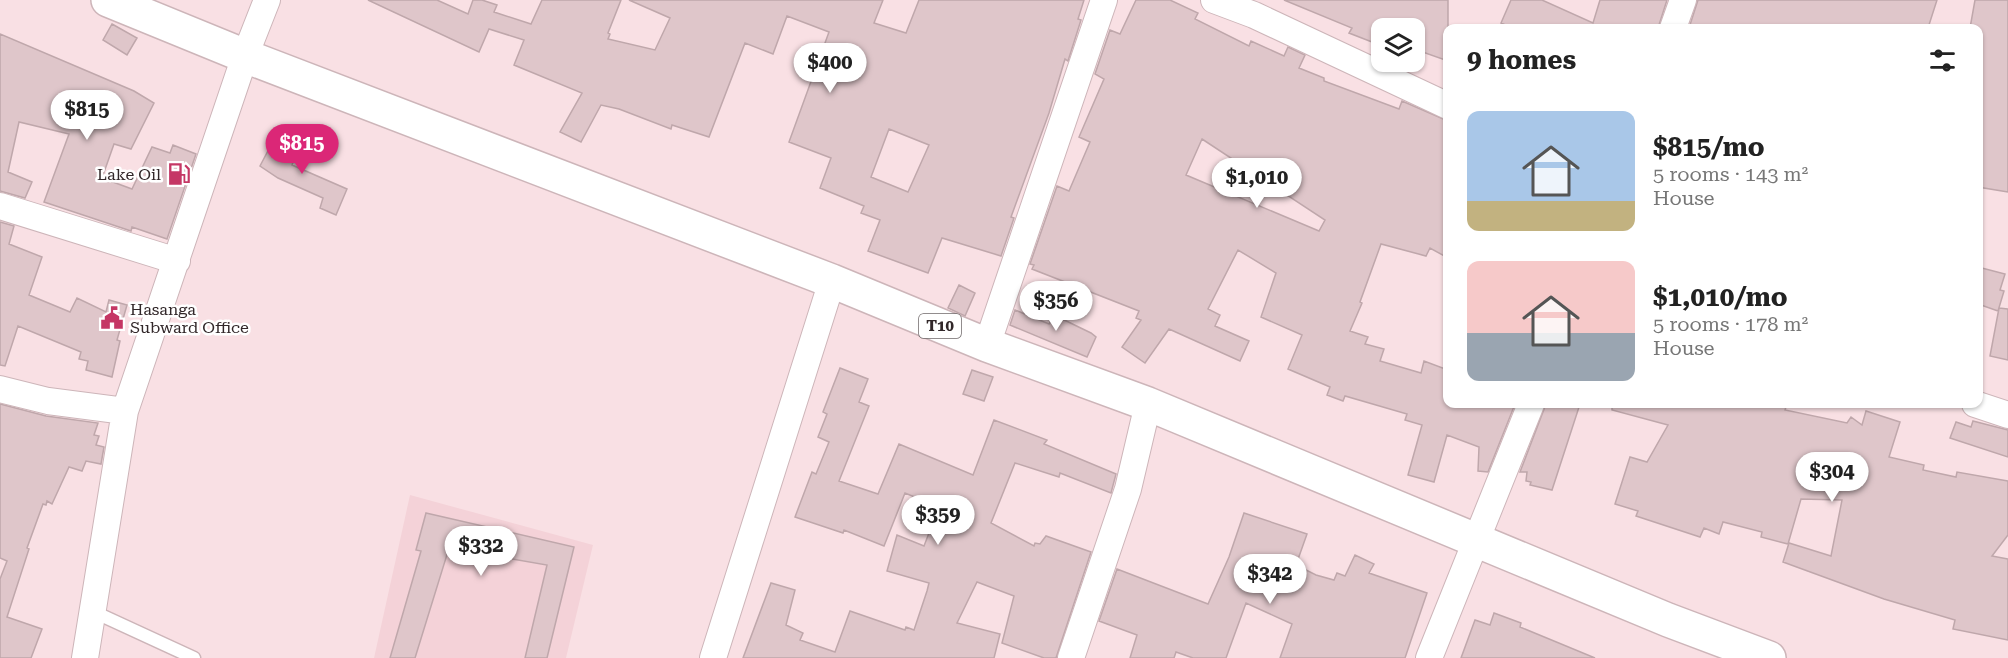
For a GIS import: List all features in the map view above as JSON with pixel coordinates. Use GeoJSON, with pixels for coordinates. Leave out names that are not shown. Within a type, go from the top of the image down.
{"type":"FeatureCollection","features":[{"type":"Feature","properties":{"kind":"highway","name":"T10"},"geometry":{"type":"LineString","coordinates":[[108,0],[245,56],[832,281],[987,345],[1148,404],[1474,540],[1769,658]]}},
{"type":"Feature","properties":{"kind":"street"},"geometry":{"type":"LineString","coordinates":[[85,658],[125,411],[245,56],[267,0]]}},
{"type":"Feature","properties":{"kind":"street"},"geometry":{"type":"LineString","coordinates":[[987,345],[1104,0]]}},
{"type":"Feature","properties":{"kind":"street"},"geometry":{"type":"LineString","coordinates":[[1214,0],[1254,15],[1443,104]]}},
{"type":"Feature","properties":{"kind":"street"},"geometry":{"type":"LineString","coordinates":[[1674,24],[1683,0]]}},
{"type":"Feature","properties":{"kind":"street"},"geometry":{"type":"LineString","coordinates":[[0,206],[177,261]]}},
{"type":"Feature","properties":{"kind":"street"},"geometry":{"type":"LineString","coordinates":[[713,658],[832,281]]}},
{"type":"Feature","properties":{"kind":"street"},"geometry":{"type":"LineString","coordinates":[[0,389],[48,401],[125,411]]}},
{"type":"Feature","properties":{"kind":"street"},"geometry":{"type":"LineString","coordinates":[[1071,658],[1128,489],[1148,404]]}},
{"type":"Feature","properties":{"kind":"street"},"geometry":{"type":"LineString","coordinates":[[1983,407],[2008,415]]}},
{"type":"Feature","properties":{"kind":"street"},"geometry":{"type":"LineString","coordinates":[[1429,658],[1474,540],[1529,408]]}},
{"type":"Feature","properties":{"kind":"lane"},"geometry":{"type":"LineString","coordinates":[[92,611],[194,658]]}},
{"type":"Feature","properties":{"kind":"shaded area"},"geometry":{"type":"Polygon","coordinates":[[[410,495],[593,545],[566,658],[374,658],[410,495]]]}},
{"type":"Feature","properties":{"kind":"building"},"geometry":{"type":"Polygon","coordinates":[[[368,0],[437,0],[468,14],[473,0],[482,0],[497,5],[494,12],[531,24],[542,0],[621,0],[608,33],[610,34],[608,39],[655,50],[670,18],[629,0],[883,0],[874,23],[906,33],[919,0],[1084,0],[1078,19],[1081,20],[1068,61],[1065,59],[1049,113],[1011,217],[1014,218],[1001,256],[942,238],[928,273],[868,251],[880,220],[861,213],[864,206],[820,188],[831,158],[789,142],[829,32],[787,16],[773,54],[745,43],[709,137],[672,125],[671,129],[619,109],[601,105],[581,142],[560,132],[582,93],[514,65],[524,40],[489,29],[479,52],[368,0]],[[889,129],[871,177],[908,192],[929,145],[889,129]]]}},
{"type":"Feature","properties":{"kind":"building"},"geometry":{"type":"Polygon","coordinates":[[[1136,0],[1170,0],[1198,13],[1195,19],[1249,46],[1251,41],[1284,56],[1288,47],[1305,55],[1299,68],[1324,78],[1324,81],[1399,109],[1402,101],[1443,119],[1443,255],[1430,248],[1426,256],[1381,244],[1360,302],[1362,303],[1350,331],[1368,337],[1365,344],[1384,349],[1380,361],[1421,373],[1424,361],[1443,368],[1443,408],[1513,408],[1488,472],[1478,471],[1479,447],[1447,435],[1434,482],[1408,475],[1422,425],[1405,420],[1407,414],[1345,396],[1343,401],[1327,395],[1330,387],[1288,369],[1302,335],[1261,317],[1276,273],[1238,250],[1208,309],[1220,315],[1215,326],[1249,341],[1240,361],[1169,329],[1145,363],[1122,347],[1141,320],[1136,318],[1139,311],[1032,269],[1034,265],[1030,264],[1057,186],[1069,191],[1090,142],[1079,137],[1104,79],[1095,74],[1110,30],[1120,34],[1136,0]],[[1202,139],[1186,175],[1319,231],[1325,220],[1202,139]]]}},
{"type":"Feature","properties":{"kind":"building"},"geometry":{"type":"Polygon","coordinates":[[[1284,0],[1448,0],[1448,24],[1443,24],[1443,59],[1425,53],[1425,18],[1371,18],[1371,42],[1349,33],[1352,28],[1284,0]]]}},
{"type":"Feature","properties":{"kind":"building"},"geometry":{"type":"Polygon","coordinates":[[[1511,0],[1542,0],[1593,23],[1600,0],[1667,0],[1659,24],[1501,23],[1511,0]]]}},
{"type":"Feature","properties":{"kind":"building"},"geometry":{"type":"Polygon","coordinates":[[[1698,0],[1937,0],[1929,24],[1690,24],[1698,0]]]}},
{"type":"Feature","properties":{"kind":"building"},"geometry":{"type":"Polygon","coordinates":[[[1975,0],[2008,0],[2008,192],[1983,188],[1983,24],[1971,24],[1975,0]]]}},
{"type":"Feature","properties":{"kind":"building"},"geometry":{"type":"Polygon","coordinates":[[[112,24],[137,38],[127,55],[103,40],[112,24]]]}},
{"type":"Feature","properties":{"kind":"building"},"geometry":{"type":"Polygon","coordinates":[[[0,34],[134,91],[154,103],[131,149],[114,144],[102,178],[132,189],[152,147],[170,153],[173,145],[196,154],[167,239],[132,227],[131,231],[44,202],[69,134],[19,122],[8,172],[32,182],[25,198],[0,191],[0,34]]]}},
{"type":"Feature","properties":{"kind":"building"},"geometry":{"type":"Polygon","coordinates":[[[286,133],[302,138],[292,165],[347,189],[336,215],[320,208],[323,198],[278,178],[260,166],[270,147],[279,152],[286,133]]]}},
{"type":"Feature","properties":{"kind":"building"},"geometry":{"type":"Polygon","coordinates":[[[0,222],[14,226],[9,244],[42,257],[29,295],[70,312],[77,298],[106,312],[109,300],[127,305],[117,340],[120,341],[112,377],[86,370],[88,361],[79,359],[81,352],[18,326],[5,366],[0,365],[0,222]]]}},
{"type":"Feature","properties":{"kind":"building"},"geometry":{"type":"Polygon","coordinates":[[[1983,268],[2005,274],[2000,290],[2004,291],[1998,311],[1983,306],[1983,268]]]}},
{"type":"Feature","properties":{"kind":"building"},"geometry":{"type":"Polygon","coordinates":[[[959,285],[975,293],[965,316],[948,308],[959,285]]]}},
{"type":"Feature","properties":{"kind":"building"},"geometry":{"type":"Polygon","coordinates":[[[1999,308],[2008,309],[2008,360],[1990,356],[1999,308]]]}},
{"type":"Feature","properties":{"kind":"building"},"geometry":{"type":"Polygon","coordinates":[[[1015,310],[1049,324],[1054,315],[1091,333],[1096,337],[1087,357],[1010,325],[1015,310]]]}},
{"type":"Feature","properties":{"kind":"building"},"geometry":{"type":"Polygon","coordinates":[[[840,368],[868,379],[859,402],[869,406],[839,481],[878,494],[899,444],[973,475],[994,420],[1047,440],[1044,444],[1116,474],[1111,493],[1060,473],[1059,477],[1015,463],[991,523],[1034,546],[1035,543],[1040,544],[1046,536],[1091,552],[1056,658],[1044,658],[1002,643],[1014,596],[977,582],[957,623],[1000,634],[994,658],[743,658],[771,583],[795,590],[786,625],[803,633],[800,640],[835,652],[850,611],[905,630],[906,627],[914,630],[929,583],[887,571],[897,535],[924,546],[939,507],[905,493],[884,546],[844,530],[843,533],[795,517],[812,472],[816,474],[829,442],[818,437],[827,414],[823,412],[840,368]]]}},
{"type":"Feature","properties":{"kind":"building"},"geometry":{"type":"Polygon","coordinates":[[[972,370],[993,377],[984,401],[963,394],[972,370]]]}},
{"type":"Feature","properties":{"kind":"building"},"geometry":{"type":"Polygon","coordinates":[[[0,404],[46,416],[98,423],[94,435],[99,436],[96,445],[104,447],[101,464],[86,461],[82,471],[69,467],[52,504],[47,501],[46,505],[43,504],[27,548],[29,549],[7,617],[42,629],[31,658],[0,658],[0,579],[7,561],[0,558],[0,404]]]}},
{"type":"Feature","properties":{"kind":"building"},"geometry":{"type":"Polygon","coordinates":[[[1544,408],[1579,408],[1552,490],[1530,485],[1531,482],[1526,481],[1527,472],[1520,472],[1544,408]]]}},
{"type":"Feature","properties":{"kind":"building"},"geometry":{"type":"Polygon","coordinates":[[[1612,408],[1786,408],[1785,410],[1847,423],[1851,417],[1862,425],[1866,411],[1900,422],[1889,457],[1924,465],[1923,470],[1956,477],[1957,472],[2008,481],[2008,535],[1992,556],[2008,559],[2008,640],[1953,629],[1955,620],[1884,599],[1783,562],[1789,543],[1831,556],[1842,500],[1801,499],[1788,544],[1761,537],[1762,532],[1723,522],[1719,534],[1704,528],[1700,537],[1636,516],[1638,511],[1615,504],[1630,457],[1647,462],[1668,425],[1612,410],[1612,408]]]}},
{"type":"Feature","properties":{"kind":"building"},"geometry":{"type":"Polygon","coordinates":[[[1973,421],[2008,430],[2008,457],[1950,438],[1956,422],[1971,427],[1973,421]]]}},
{"type":"Feature","properties":{"kind":"building"},"geometry":{"type":"Polygon","coordinates":[[[426,513],[574,547],[547,658],[525,658],[547,565],[449,548],[415,658],[390,658],[421,551],[416,550],[426,513]]]}},
{"type":"Feature","properties":{"kind":"building"},"geometry":{"type":"Polygon","coordinates":[[[1244,513],[1307,534],[1296,565],[1316,575],[1334,580],[1337,573],[1345,576],[1355,555],[1374,564],[1369,573],[1427,593],[1405,658],[1280,658],[1292,624],[1246,603],[1226,658],[1193,658],[1176,652],[1174,658],[1130,658],[1137,635],[1099,621],[1117,569],[1208,604],[1229,557],[1244,513]]]}},
{"type":"Feature","properties":{"kind":"building"},"geometry":{"type":"Polygon","coordinates":[[[1494,613],[1521,623],[1520,627],[1595,658],[1461,658],[1475,620],[1490,625],[1494,613]]]}},
{"type":"Feature","properties":{"kind":"place","name":"Lake Oil"},"geometry":{"type":"Point","coordinates":[179,174]}},
{"type":"Feature","properties":{"kind":"place","name":"Hasanga Subward Office"},"geometry":{"type":"Point","coordinates":[112,318]}}]}
